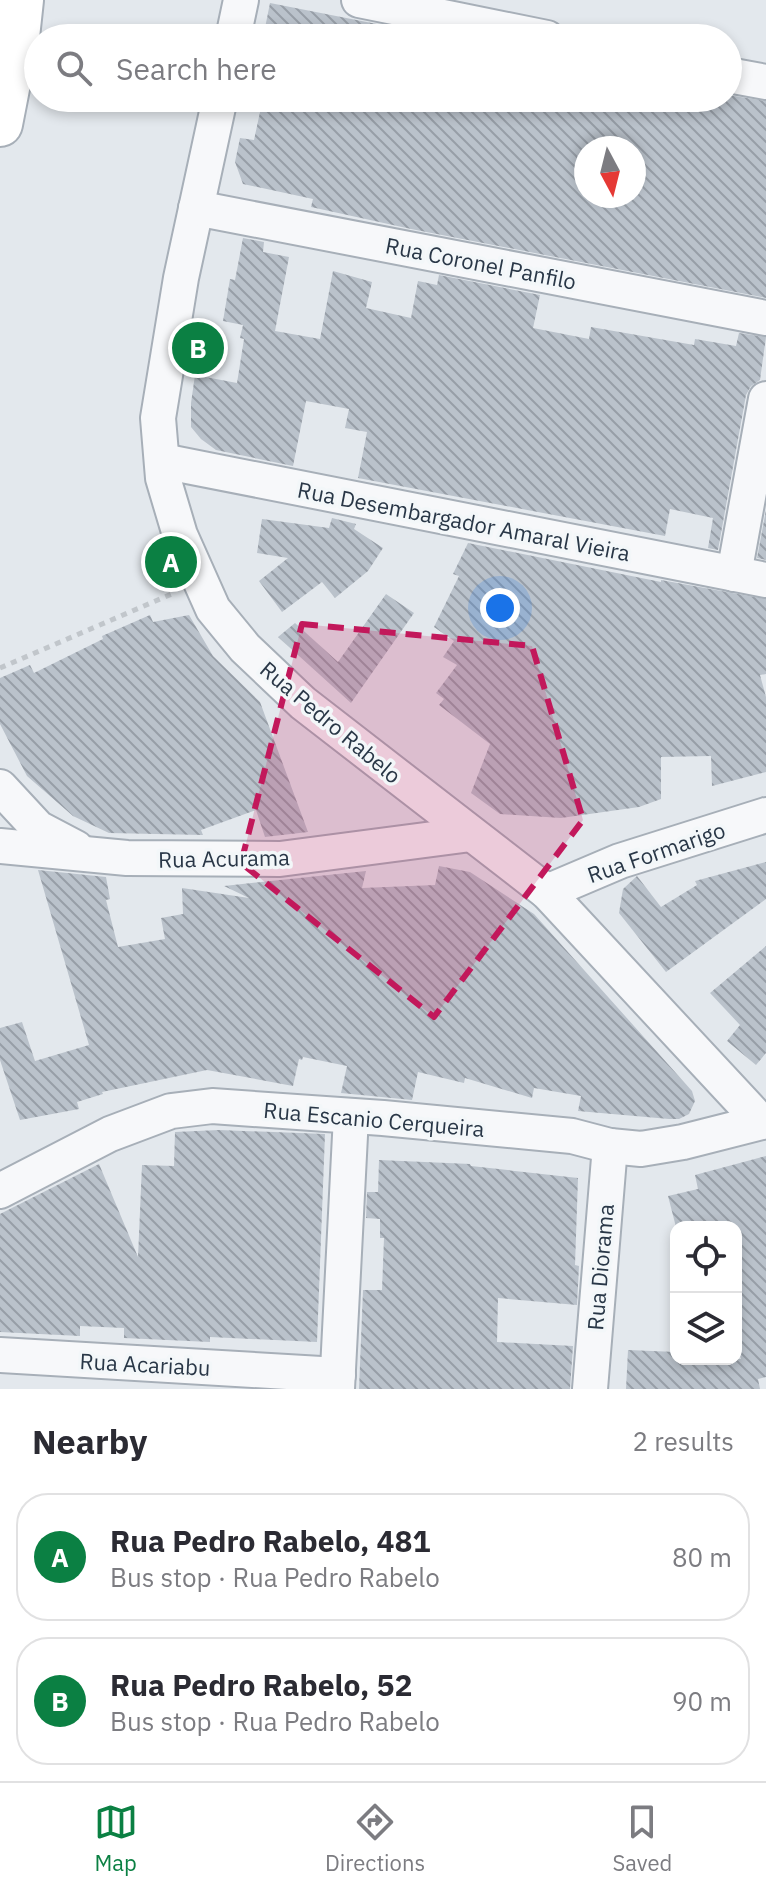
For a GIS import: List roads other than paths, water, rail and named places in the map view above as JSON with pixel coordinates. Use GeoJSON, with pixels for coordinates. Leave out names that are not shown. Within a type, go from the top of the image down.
{"type":"FeatureCollection","features":[{"type":"Feature","properties":{"kind":"main road"},"geometry":{"type":"LineString","coordinates":[[0,124],[21,0]]}},
{"type":"Feature","properties":{"kind":"street"},"geometry":{"type":"LineString","coordinates":[[236,24],[241,0]]}},
{"type":"Feature","properties":{"kind":"street"},"geometry":{"type":"LineString","coordinates":[[359,0],[478,24]]}},
{"type":"Feature","properties":{"kind":"street"},"geometry":{"type":"LineString","coordinates":[[742,78],[766,82]]}},
{"type":"Feature","properties":{"kind":"street","name":"Rua Pedro Rabelo"},"geometry":{"type":"LineString","coordinates":[[217,112],[181,278],[158,418],[163,478],[180,535],[213,609],[245,648],[303,703],[547,892],[764,1121]]}},
{"type":"Feature","properties":{"kind":"street","name":"Rua Coronel Panfilo"},"geometry":{"type":"LineString","coordinates":[[196,208],[766,318]]}},
{"type":"Feature","properties":{"kind":"street"},"geometry":{"type":"LineString","coordinates":[[750,577],[766,399]]}},
{"type":"Feature","properties":{"kind":"street","name":"Rua Desembargador Amaral Vieira"},"geometry":{"type":"LineString","coordinates":[[162,461],[750,577]]}},
{"type":"Feature","properties":{"kind":"street","name":"Rua Acurama"},"geometry":{"type":"LineString","coordinates":[[0,787],[38,828],[86,854],[127,858],[280,859],[471,834]]}},
{"type":"Feature","properties":{"kind":"street","name":"Rua Formarigo"},"geometry":{"type":"LineString","coordinates":[[547,892],[620,861],[766,815]]}},
{"type":"Feature","properties":{"kind":"street"},"geometry":{"type":"LineString","coordinates":[[0,846],[86,854]]}},
{"type":"Feature","properties":{"kind":"street","name":"Rua Escanio Cerqueira"},"geometry":{"type":"LineString","coordinates":[[0,1191],[110,1134],[171,1111],[212,1106],[572,1136],[610,1146],[641,1149],[683,1142],[764,1121]]}},
{"type":"Feature","properties":{"kind":"street"},"geometry":{"type":"LineString","coordinates":[[338,1382],[351,1116]]}},
{"type":"Feature","properties":{"kind":"street","name":"Rua Diorama"},"geometry":{"type":"LineString","coordinates":[[590,1389],[610,1146]]}},
{"type":"Feature","properties":{"kind":"street","name":"Rua Acariabu"},"geometry":{"type":"LineString","coordinates":[[0,1355],[338,1382]]}},
{"type":"Feature","properties":{"kind":"place","name":"Rua Pedro Rabelo, 52"},"geometry":{"type":"Point","coordinates":[198,348]}},
{"type":"Feature","properties":{"kind":"place","name":"Rua Pedro Rabelo, 481"},"geometry":{"type":"Point","coordinates":[171,562]}}]}
